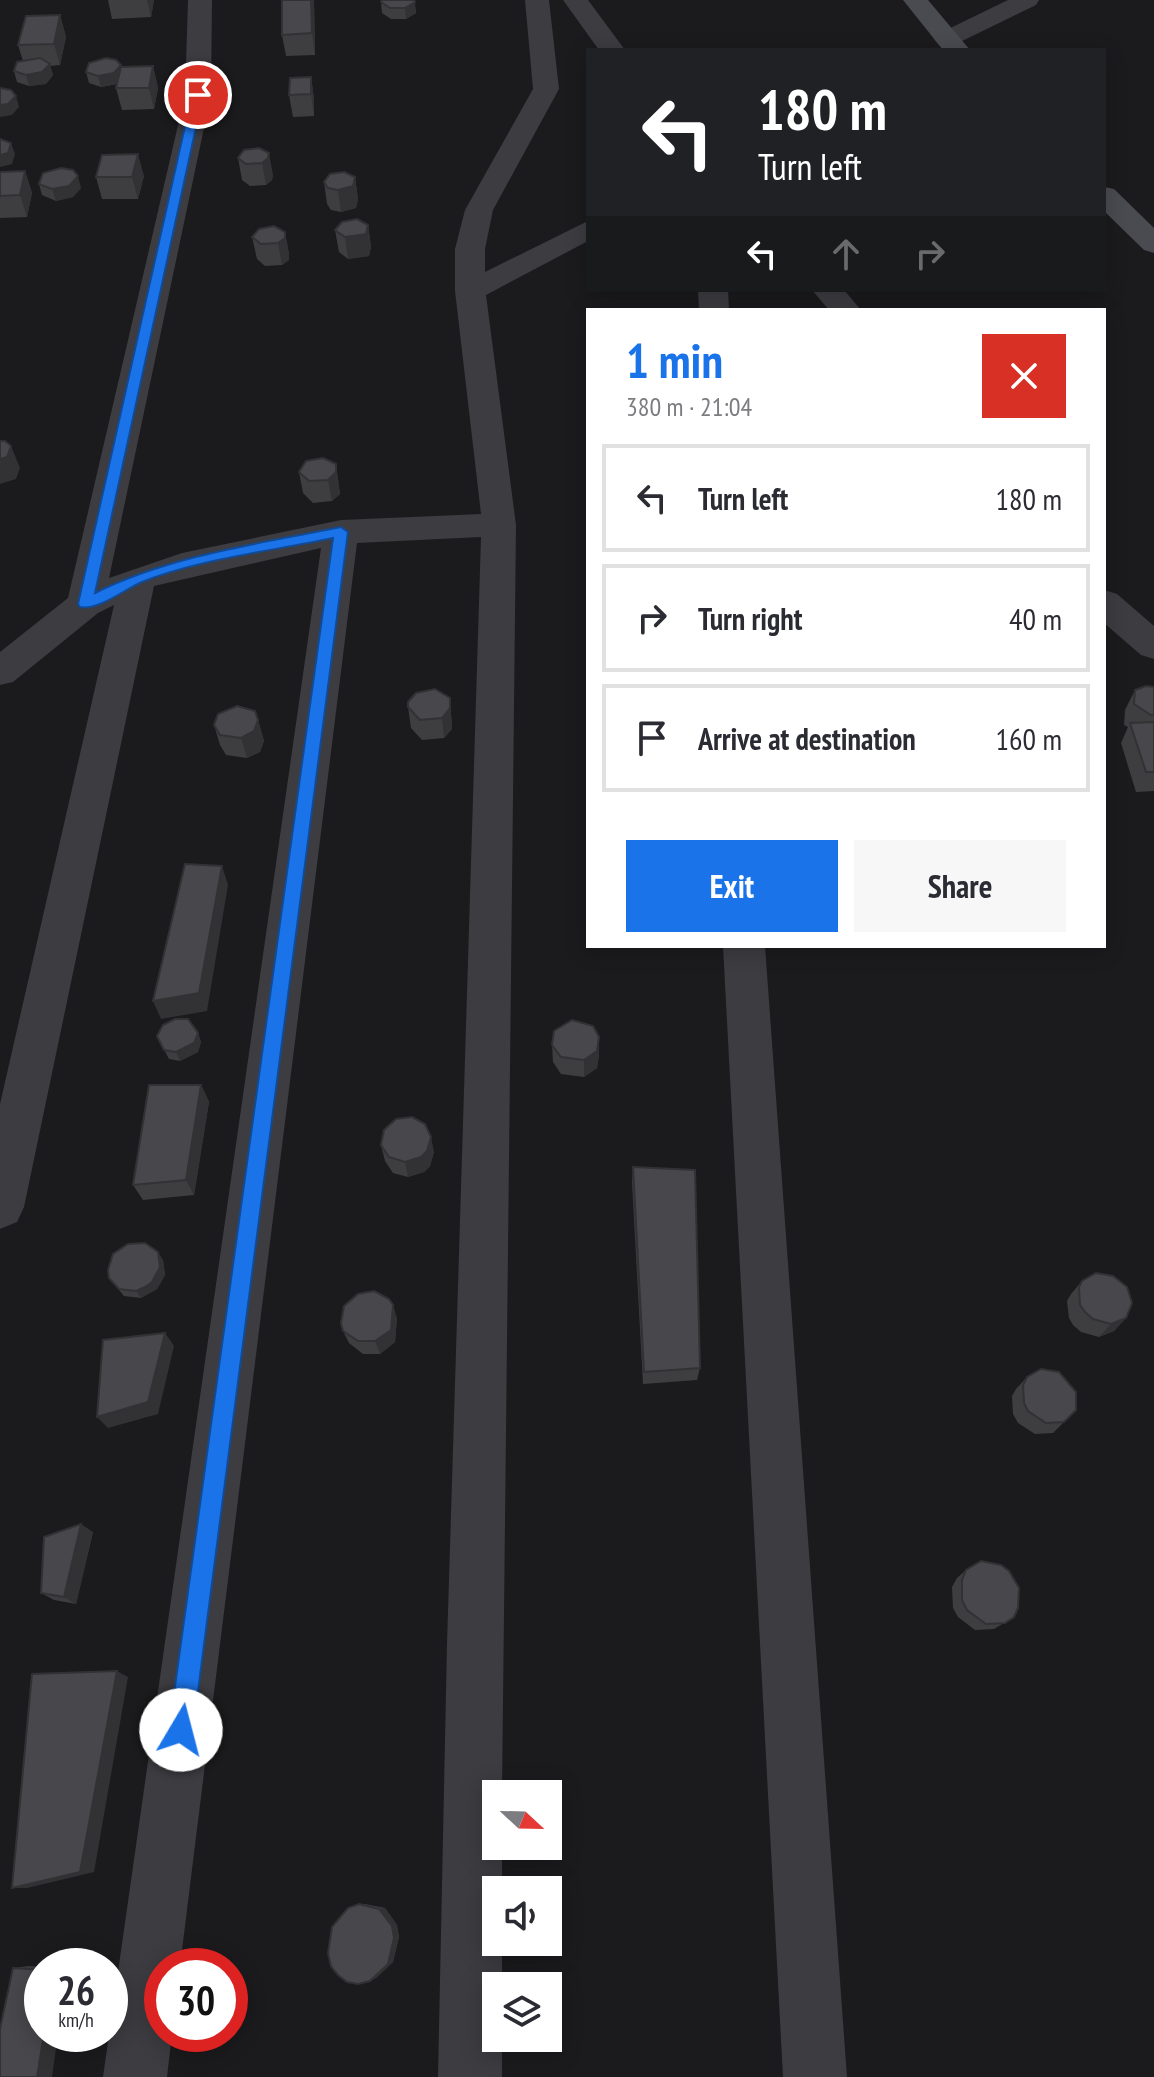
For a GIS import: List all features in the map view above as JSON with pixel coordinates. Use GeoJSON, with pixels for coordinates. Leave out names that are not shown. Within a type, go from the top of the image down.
{"type":"FeatureCollection","features":[{"type":"Feature","properties":{"kind":"street"},"geometry":{"type":"LineString","coordinates":[[85,604],[198,95],[200,0]]}},
{"type":"Feature","properties":{"kind":"street"},"geometry":{"type":"LineString","coordinates":[[470,2077],[475,1644],[499,525],[470,291],[470,249],[479,210],[546,89],[537,0]]}},
{"type":"Feature","properties":{"kind":"street"},"geometry":{"type":"LineString","coordinates":[[575,0],[611,48]]}},
{"type":"Feature","properties":{"kind":"street"},"geometry":{"type":"LineString","coordinates":[[915,0],[952,45],[1027,0]]}},
{"type":"Feature","properties":{"kind":"street"},"geometry":{"type":"LineString","coordinates":[[1106,197],[1154,244]]}},
{"type":"Feature","properties":{"kind":"street"},"geometry":{"type":"LineString","coordinates":[[470,291],[586,231]]}},
{"type":"Feature","properties":{"kind":"street"},"geometry":{"type":"LineString","coordinates":[[829,292],[844,308]]}},
{"type":"Feature","properties":{"kind":"street"},"geometry":{"type":"LineString","coordinates":[[0,672],[85,604],[138,578],[182,565],[341,532],[499,525]]}},
{"type":"Feature","properties":{"kind":"street"},"geometry":{"type":"LineString","coordinates":[[135,2077],[341,532]]}},
{"type":"Feature","properties":{"kind":"street"},"geometry":{"type":"LineString","coordinates":[[0,1207],[138,578]]}},
{"type":"Feature","properties":{"kind":"street"},"geometry":{"type":"LineString","coordinates":[[1106,605],[1154,646]]}},
{"type":"Feature","properties":{"kind":"street"},"geometry":{"type":"LineString","coordinates":[[744,948],[815,2077]]}},
{"type":"Feature","properties":{"kind":"building"},"geometry":{"type":"Polygon","coordinates":[[[282,0],[311,0],[312,33],[282,35],[282,0]]]}},
{"type":"Feature","properties":{"kind":"building"},"geometry":{"type":"Polygon","coordinates":[[[382,0],[415,2],[405,8],[390,8],[382,0]]]}},
{"type":"Feature","properties":{"kind":"building"},"geometry":{"type":"Polygon","coordinates":[[[60,15],[54,44],[18,45],[26,16],[60,15]]]}},
{"type":"Feature","properties":{"kind":"building"},"geometry":{"type":"Polygon","coordinates":[[[40,58],[50,64],[42,72],[26,75],[14,71],[17,62],[40,58]]]}},
{"type":"Feature","properties":{"kind":"building"},"geometry":{"type":"Polygon","coordinates":[[[106,58],[116,60],[121,65],[114,73],[98,76],[86,72],[89,63],[106,58]]]}},
{"type":"Feature","properties":{"kind":"building"},"geometry":{"type":"Polygon","coordinates":[[[153,66],[149,88],[116,88],[121,67],[153,66]]]}},
{"type":"Feature","properties":{"kind":"building"},"geometry":{"type":"Polygon","coordinates":[[[311,77],[311,94],[289,95],[290,78],[311,77]]]}},
{"type":"Feature","properties":{"kind":"building"},"geometry":{"type":"Polygon","coordinates":[[[0,88],[11,90],[16,96],[8,104],[0,105],[0,88]]]}},
{"type":"Feature","properties":{"kind":"building"},"geometry":{"type":"Polygon","coordinates":[[[0,139],[11,143],[8,153],[0,155],[0,139]]]}},
{"type":"Feature","properties":{"kind":"building"},"geometry":{"type":"Polygon","coordinates":[[[259,148],[269,153],[262,163],[246,164],[238,158],[244,150],[259,148]]]}},
{"type":"Feature","properties":{"kind":"building"},"geometry":{"type":"Polygon","coordinates":[[[138,154],[132,177],[96,177],[102,155],[138,154]]]}},
{"type":"Feature","properties":{"kind":"building"},"geometry":{"type":"Polygon","coordinates":[[[61,168],[73,170],[78,176],[69,186],[52,189],[39,184],[43,173],[61,168]]]}},
{"type":"Feature","properties":{"kind":"building"},"geometry":{"type":"Polygon","coordinates":[[[25,171],[20,195],[0,196],[0,172],[25,171]]]}},
{"type":"Feature","properties":{"kind":"building"},"geometry":{"type":"Polygon","coordinates":[[[344,172],[355,177],[353,186],[338,190],[328,188],[324,182],[330,174],[344,172]]]}},
{"type":"Feature","properties":{"kind":"building"},"geometry":{"type":"Polygon","coordinates":[[[357,219],[368,225],[366,234],[345,237],[335,230],[342,222],[357,219]]]}},
{"type":"Feature","properties":{"kind":"building"},"geometry":{"type":"Polygon","coordinates":[[[274,226],[285,232],[285,238],[278,243],[261,244],[252,237],[259,229],[274,226]]]}},
{"type":"Feature","properties":{"kind":"building"},"geometry":{"type":"Polygon","coordinates":[[[0,441],[11,446],[7,457],[0,459],[0,441]]]}},
{"type":"Feature","properties":{"kind":"building"},"geometry":{"type":"Polygon","coordinates":[[[323,458],[336,464],[336,472],[328,480],[309,481],[299,472],[306,461],[323,458]]]}},
{"type":"Feature","properties":{"kind":"building"},"geometry":{"type":"Polygon","coordinates":[[[1154,687],[1154,715],[1134,704],[1135,690],[1154,687]]]}},
{"type":"Feature","properties":{"kind":"building"},"geometry":{"type":"Polygon","coordinates":[[[435,689],[450,698],[450,708],[442,718],[420,720],[408,707],[408,702],[416,693],[435,689]]]}},
{"type":"Feature","properties":{"kind":"building"},"geometry":{"type":"Polygon","coordinates":[[[237,706],[255,711],[258,720],[254,731],[241,738],[220,735],[214,725],[218,714],[237,706]]]}},
{"type":"Feature","properties":{"kind":"building"},"geometry":{"type":"Polygon","coordinates":[[[1154,722],[1154,772],[1146,772],[1130,723],[1154,722]]]}},
{"type":"Feature","properties":{"kind":"building"},"geometry":{"type":"Polygon","coordinates":[[[185,864],[222,866],[199,993],[153,1001],[185,864]]]}},
{"type":"Feature","properties":{"kind":"building"},"geometry":{"type":"Polygon","coordinates":[[[175,1019],[188,1019],[198,1033],[194,1043],[176,1052],[164,1050],[157,1036],[163,1025],[175,1019]]]}},
{"type":"Feature","properties":{"kind":"building"},"geometry":{"type":"Polygon","coordinates":[[[572,1020],[593,1026],[599,1037],[597,1051],[584,1060],[561,1057],[552,1045],[554,1031],[572,1020]]]}},
{"type":"Feature","properties":{"kind":"building"},"geometry":{"type":"Polygon","coordinates":[[[149,1085],[201,1085],[186,1180],[133,1185],[149,1085]]]}},
{"type":"Feature","properties":{"kind":"building"},"geometry":{"type":"Polygon","coordinates":[[[412,1117],[425,1124],[431,1137],[427,1151],[421,1157],[405,1162],[389,1157],[381,1145],[384,1130],[396,1119],[412,1117]]]}},
{"type":"Feature","properties":{"kind":"building"},"geometry":{"type":"Polygon","coordinates":[[[633,1167],[695,1170],[700,1368],[644,1372],[633,1167]]]}},
{"type":"Feature","properties":{"kind":"building"},"geometry":{"type":"Polygon","coordinates":[[[145,1243],[158,1252],[160,1267],[152,1282],[136,1291],[119,1289],[109,1278],[113,1254],[128,1244],[145,1243]]]}},
{"type":"Feature","properties":{"kind":"building"},"geometry":{"type":"Polygon","coordinates":[[[1096,1273],[1113,1276],[1127,1287],[1132,1303],[1126,1318],[1111,1324],[1093,1319],[1080,1305],[1079,1287],[1082,1281],[1096,1273]]]}},
{"type":"Feature","properties":{"kind":"building"},"geometry":{"type":"Polygon","coordinates":[[[374,1291],[389,1299],[393,1305],[391,1330],[375,1341],[358,1341],[343,1331],[344,1306],[358,1294],[374,1291]]]}},
{"type":"Feature","properties":{"kind":"building"},"geometry":{"type":"Polygon","coordinates":[[[165,1333],[148,1402],[97,1417],[103,1340],[165,1333]]]}},
{"type":"Feature","properties":{"kind":"building"},"geometry":{"type":"Polygon","coordinates":[[[1041,1369],[1059,1372],[1076,1392],[1076,1410],[1064,1422],[1046,1423],[1028,1411],[1024,1403],[1023,1385],[1027,1377],[1041,1369]]]}},
{"type":"Feature","properties":{"kind":"building"},"geometry":{"type":"Polygon","coordinates":[[[81,1524],[64,1597],[41,1593],[44,1537],[81,1524]]]}},
{"type":"Feature","properties":{"kind":"building"},"geometry":{"type":"Polygon","coordinates":[[[981,1561],[1001,1565],[1009,1571],[1019,1588],[1018,1608],[1014,1617],[1005,1623],[986,1624],[967,1610],[962,1600],[962,1580],[966,1570],[981,1561]]]}},
{"type":"Feature","properties":{"kind":"building"},"geometry":{"type":"Polygon","coordinates":[[[117,1671],[80,1872],[12,1888],[32,1674],[117,1671]]]}},
{"type":"Feature","properties":{"kind":"building"},"geometry":{"type":"Polygon","coordinates":[[[359,1904],[379,1909],[392,1926],[394,1938],[388,1964],[370,1981],[358,1984],[347,1982],[338,1975],[331,1966],[328,1953],[332,1927],[348,1908],[359,1904]]]}},
{"type":"Feature","properties":{"kind":"building"},"geometry":{"type":"Polygon","coordinates":[[[13,1968],[24,1969],[24,2052],[41,2052],[37,2077],[0,2077],[0,2029],[13,1968]]]}},
{"type":"Feature","properties":{"kind":"route"},"geometry":{"type":"LineString","coordinates":[[181,1730],[341,532],[182,565],[138,578],[85,604],[198,95]]}}]}
